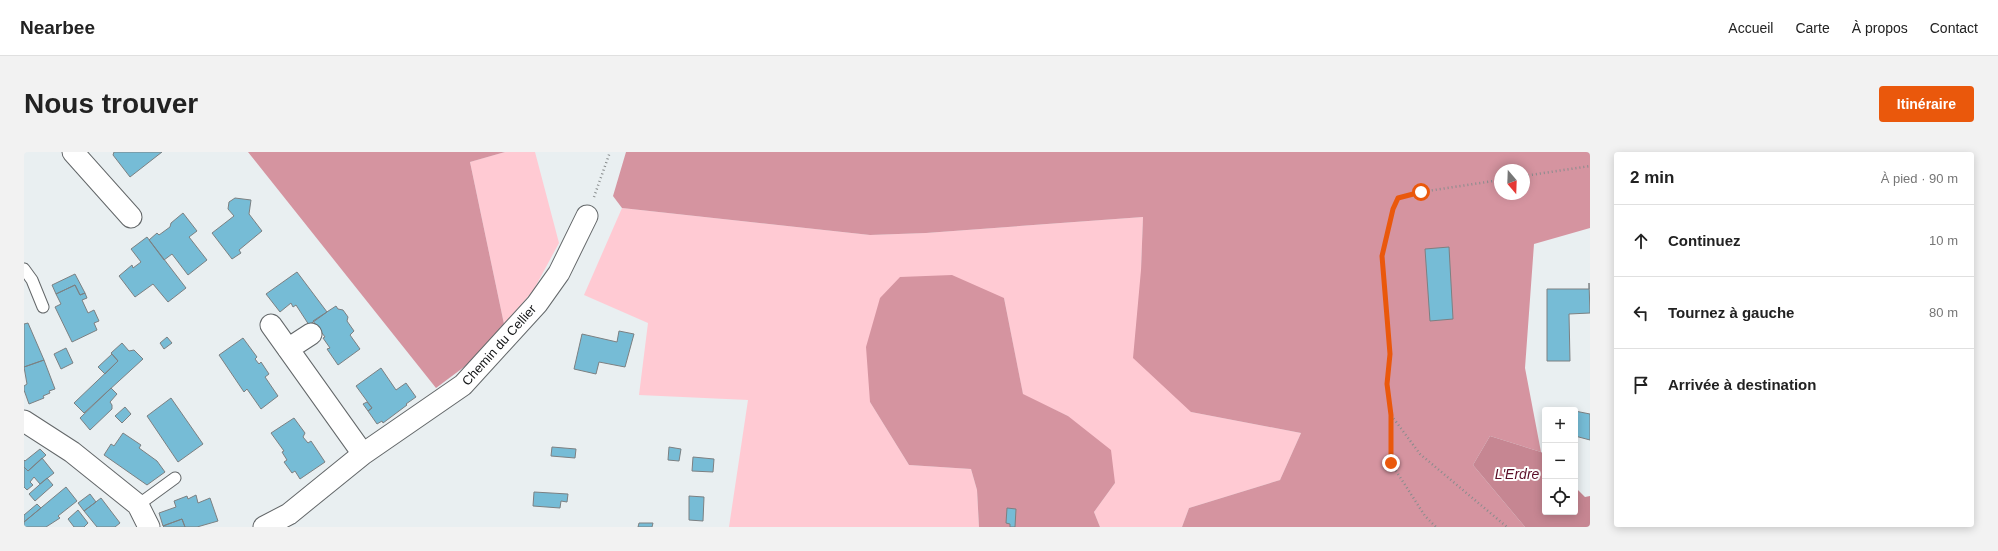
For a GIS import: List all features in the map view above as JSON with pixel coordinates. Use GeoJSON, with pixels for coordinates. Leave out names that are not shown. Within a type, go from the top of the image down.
{"type":"FeatureCollection","features":[{"type":"Feature","properties":{"kind":"street"},"geometry":{"type":"LineString","coordinates":[[73,152],[131,217]]}},
{"type":"Feature","properties":{"kind":"street","name":"Chemin du Cellier"},"geometry":{"type":"LineString","coordinates":[[264,527],[289,514],[364,454],[463,385],[537,304],[559,273],[587,216]]}},
{"type":"Feature","properties":{"kind":"street"},"geometry":{"type":"LineString","coordinates":[[271,326],[364,454]]}},
{"type":"Feature","properties":{"kind":"street"},"geometry":{"type":"LineString","coordinates":[[288,349],[310,334]]}},
{"type":"Feature","properties":{"kind":"street"},"geometry":{"type":"LineString","coordinates":[[24,421],[72,452],[138,505],[149,527]]}},
{"type":"Feature","properties":{"kind":"lane"},"geometry":{"type":"LineString","coordinates":[[24,270],[32,280],[43,308]]}},
{"type":"Feature","properties":{"kind":"lane"},"geometry":{"type":"LineString","coordinates":[[138,505],[175,478]]}},
{"type":"Feature","properties":{"kind":"path"},"geometry":{"type":"LineString","coordinates":[[587,216],[610,152]]}},
{"type":"Feature","properties":{"kind":"path"},"geometry":{"type":"LineString","coordinates":[[1530,175],[1590,166]]}},
{"type":"Feature","properties":{"kind":"path"},"geometry":{"type":"LineString","coordinates":[[1436,527],[1425,516],[1391,463],[1391,415],[1387,384],[1390,354],[1382,256],[1393,209],[1398,198],[1421,192],[1494,181]]}},
{"type":"Feature","properties":{"kind":"path"},"geometry":{"type":"LineString","coordinates":[[1391,415],[1420,454],[1507,527]]}},
{"type":"Feature","properties":{"kind":"shaded area"},"geometry":{"type":"Polygon","coordinates":[[[248,152],[505,152],[470,162],[504,324],[468,364],[436,388],[248,152]]]}},
{"type":"Feature","properties":{"kind":"shaded area"},"geometry":{"type":"Polygon","coordinates":[[[505,152],[535,152],[559,243],[533,291],[504,324],[470,162],[505,152]]]}},
{"type":"Feature","properties":{"kind":"shaded area"},"geometry":{"type":"Polygon","coordinates":[[[626,152],[1590,152],[1590,228],[1534,244],[1525,368],[1541,452],[1490,436],[1473,465],[1525,527],[1182,527],[1189,508],[1280,480],[1301,433],[1191,412],[1133,358],[1141,270],[1143,217],[926,233],[870,235],[622,208],[613,196],[626,152]]]}},
{"type":"Feature","properties":{"kind":"shaded area"},"geometry":{"type":"Polygon","coordinates":[[[622,208],[870,235],[926,233],[1143,217],[1141,270],[1191,412],[1301,433],[1280,480],[1189,508],[1182,527],[1100,527],[1094,512],[1115,483],[1068,416],[1023,395],[1004,298],[870,402],[909,465],[971,469],[977,490],[979,527],[729,527],[748,400],[639,395],[648,323],[584,295],[622,208]]]}},
{"type":"Feature","properties":{"kind":"shaded area"},"geometry":{"type":"Polygon","coordinates":[[[952,275],[1004,298],[1023,394],[1068,416],[1111,450],[1115,483],[1094,512],[1100,527],[979,527],[977,490],[971,469],[909,465],[870,402],[866,347],[880,298],[900,277],[952,275]]]}},
{"type":"Feature","properties":{"kind":"water","name":"L'Erdre"},"geometry":{"type":"Polygon","coordinates":[[[1490,436],[1541,452],[1542,515],[1578,515],[1578,490],[1585,497],[1590,496],[1590,527],[1525,527],[1473,465],[1490,436]]]}},
{"type":"Feature","properties":{"kind":"building"},"geometry":{"type":"Polygon","coordinates":[[[114,152],[162,152],[130,177],[113,155],[114,152]]]}},
{"type":"Feature","properties":{"kind":"building"},"geometry":{"type":"Polygon","coordinates":[[[235,198],[251,200],[249,214],[262,231],[239,250],[241,253],[232,259],[212,233],[234,216],[228,209],[229,202],[235,198]]]}},
{"type":"Feature","properties":{"kind":"building"},"geometry":{"type":"Polygon","coordinates":[[[183,213],[197,231],[189,237],[207,260],[188,275],[172,254],[164,260],[149,240],[157,233],[159,235],[170,227],[171,223],[183,213]]]}},
{"type":"Feature","properties":{"kind":"building"},"geometry":{"type":"Polygon","coordinates":[[[147,237],[186,288],[168,302],[153,284],[135,297],[119,276],[132,265],[133,268],[141,262],[131,249],[147,237]]]}},
{"type":"Feature","properties":{"kind":"building"},"geometry":{"type":"Polygon","coordinates":[[[1449,247],[1453,319],[1430,321],[1425,249],[1449,247]]]}},
{"type":"Feature","properties":{"kind":"building"},"geometry":{"type":"Polygon","coordinates":[[[297,272],[327,312],[309,325],[296,305],[293,307],[291,303],[280,312],[266,294],[297,272]]]}},
{"type":"Feature","properties":{"kind":"building"},"geometry":{"type":"Polygon","coordinates":[[[75,274],[85,293],[80,295],[75,285],[56,294],[52,285],[75,274]]]}},
{"type":"Feature","properties":{"kind":"building"},"geometry":{"type":"Polygon","coordinates":[[[1589,283],[1590,313],[1569,314],[1570,361],[1547,361],[1547,289],[1589,289],[1589,283]]]}},
{"type":"Feature","properties":{"kind":"building"},"geometry":{"type":"Polygon","coordinates":[[[75,285],[80,295],[85,293],[87,298],[82,300],[88,313],[94,310],[99,321],[94,323],[97,330],[72,342],[55,307],[61,304],[56,294],[75,285]]]}},
{"type":"Feature","properties":{"kind":"building"},"geometry":{"type":"Polygon","coordinates":[[[336,306],[338,309],[343,310],[348,317],[347,321],[354,331],[350,335],[360,349],[338,365],[327,349],[330,348],[323,338],[325,337],[313,321],[336,306]]]}},
{"type":"Feature","properties":{"kind":"building"},"geometry":{"type":"Polygon","coordinates":[[[28,323],[44,360],[24,367],[24,324],[28,323]]]}},
{"type":"Feature","properties":{"kind":"building"},"geometry":{"type":"Polygon","coordinates":[[[619,331],[634,334],[625,367],[599,362],[596,374],[574,369],[582,334],[617,342],[619,331]]]}},
{"type":"Feature","properties":{"kind":"building"},"geometry":{"type":"Polygon","coordinates":[[[167,337],[172,343],[164,349],[160,343],[167,337]]]}},
{"type":"Feature","properties":{"kind":"building"},"geometry":{"type":"Polygon","coordinates":[[[243,338],[257,357],[255,359],[259,364],[261,362],[269,374],[265,377],[278,396],[261,409],[247,389],[244,392],[219,355],[243,338]]]}},
{"type":"Feature","properties":{"kind":"building"},"geometry":{"type":"Polygon","coordinates":[[[122,343],[129,351],[134,350],[143,359],[84,413],[74,403],[118,361],[111,353],[122,343]]]}},
{"type":"Feature","properties":{"kind":"building"},"geometry":{"type":"Polygon","coordinates":[[[66,348],[73,363],[61,369],[54,354],[66,348]]]}},
{"type":"Feature","properties":{"kind":"building"},"geometry":{"type":"Polygon","coordinates":[[[112,354],[118,361],[105,374],[98,367],[112,354]]]}},
{"type":"Feature","properties":{"kind":"building"},"geometry":{"type":"Polygon","coordinates":[[[44,360],[55,389],[49,391],[50,393],[43,396],[44,398],[29,404],[24,390],[24,386],[27,384],[24,367],[44,360]]]}},
{"type":"Feature","properties":{"kind":"building"},"geometry":{"type":"Polygon","coordinates":[[[381,368],[396,390],[406,383],[416,397],[383,423],[382,421],[377,424],[368,411],[372,408],[356,386],[381,368]]]}},
{"type":"Feature","properties":{"kind":"building"},"geometry":{"type":"Polygon","coordinates":[[[111,388],[117,394],[110,402],[112,409],[90,430],[80,418],[111,388]]]}},
{"type":"Feature","properties":{"kind":"building"},"geometry":{"type":"Polygon","coordinates":[[[171,398],[203,444],[178,462],[147,416],[171,398]]]}},
{"type":"Feature","properties":{"kind":"building"},"geometry":{"type":"Polygon","coordinates":[[[367,402],[372,408],[368,411],[363,404],[367,402]]]}},
{"type":"Feature","properties":{"kind":"building"},"geometry":{"type":"Polygon","coordinates":[[[125,407],[131,414],[122,423],[115,416],[125,407]]]}},
{"type":"Feature","properties":{"kind":"building"},"geometry":{"type":"Polygon","coordinates":[[[1578,412],[1590,414],[1590,440],[1578,437],[1578,412]]]}},
{"type":"Feature","properties":{"kind":"building"},"geometry":{"type":"Polygon","coordinates":[[[294,418],[305,433],[303,437],[308,443],[311,441],[325,462],[300,479],[295,471],[292,473],[284,462],[287,460],[282,452],[284,451],[271,433],[294,418]]]}},
{"type":"Feature","properties":{"kind":"building"},"geometry":{"type":"Polygon","coordinates":[[[123,433],[141,445],[139,448],[157,461],[165,472],[147,485],[104,455],[111,444],[114,446],[123,433]]]}},
{"type":"Feature","properties":{"kind":"building"},"geometry":{"type":"Polygon","coordinates":[[[552,447],[576,449],[575,458],[551,456],[552,447]]]}},
{"type":"Feature","properties":{"kind":"building"},"geometry":{"type":"Polygon","coordinates":[[[669,447],[681,449],[679,461],[668,460],[669,447]]]}},
{"type":"Feature","properties":{"kind":"building"},"geometry":{"type":"Polygon","coordinates":[[[40,449],[46,455],[28,471],[24,467],[24,460],[25,461],[40,449]]]}},
{"type":"Feature","properties":{"kind":"building"},"geometry":{"type":"Polygon","coordinates":[[[693,457],[714,459],[713,472],[692,471],[693,457]]]}},
{"type":"Feature","properties":{"kind":"building"},"geometry":{"type":"Polygon","coordinates":[[[42,458],[54,473],[40,484],[34,477],[30,482],[33,485],[27,490],[24,487],[24,467],[28,471],[42,458]]]}},
{"type":"Feature","properties":{"kind":"building"},"geometry":{"type":"Polygon","coordinates":[[[47,478],[53,485],[35,501],[29,494],[47,478]]]}},
{"type":"Feature","properties":{"kind":"building"},"geometry":{"type":"Polygon","coordinates":[[[66,487],[77,501],[58,516],[60,518],[46,527],[24,527],[24,522],[66,487]]]}},
{"type":"Feature","properties":{"kind":"building"},"geometry":{"type":"Polygon","coordinates":[[[534,492],[568,494],[567,502],[561,501],[560,508],[533,506],[534,492]]]}},
{"type":"Feature","properties":{"kind":"building"},"geometry":{"type":"Polygon","coordinates":[[[90,494],[96,502],[84,511],[78,503],[90,494]]]}},
{"type":"Feature","properties":{"kind":"building"},"geometry":{"type":"Polygon","coordinates":[[[196,495],[198,503],[210,498],[218,521],[197,527],[185,527],[182,519],[163,526],[159,513],[176,507],[174,501],[187,496],[188,499],[196,495]]]}},
{"type":"Feature","properties":{"kind":"building"},"geometry":{"type":"Polygon","coordinates":[[[689,496],[704,497],[703,521],[689,520],[689,496]]]}},
{"type":"Feature","properties":{"kind":"building"},"geometry":{"type":"Polygon","coordinates":[[[101,498],[120,523],[115,527],[97,527],[84,511],[101,498]]]}},
{"type":"Feature","properties":{"kind":"building"},"geometry":{"type":"Polygon","coordinates":[[[37,504],[41,508],[24,522],[24,515],[37,504]]]}},
{"type":"Feature","properties":{"kind":"building"},"geometry":{"type":"Polygon","coordinates":[[[1007,508],[1016,509],[1015,527],[1010,527],[1010,524],[1006,523],[1007,508]]]}},
{"type":"Feature","properties":{"kind":"building"},"geometry":{"type":"Polygon","coordinates":[[[78,510],[88,523],[84,527],[74,527],[68,519],[78,510]]]}},
{"type":"Feature","properties":{"kind":"building"},"geometry":{"type":"Polygon","coordinates":[[[182,519],[185,527],[163,526],[182,519]]]}},
{"type":"Feature","properties":{"kind":"building"},"geometry":{"type":"Polygon","coordinates":[[[639,523],[653,523],[652,527],[638,527],[639,523]]]}},
{"type":"Feature","properties":{"kind":"route"},"geometry":{"type":"LineString","coordinates":[[1391,463],[1391,415],[1387,384],[1390,354],[1382,256],[1393,209],[1398,198],[1421,192]]}}]}
